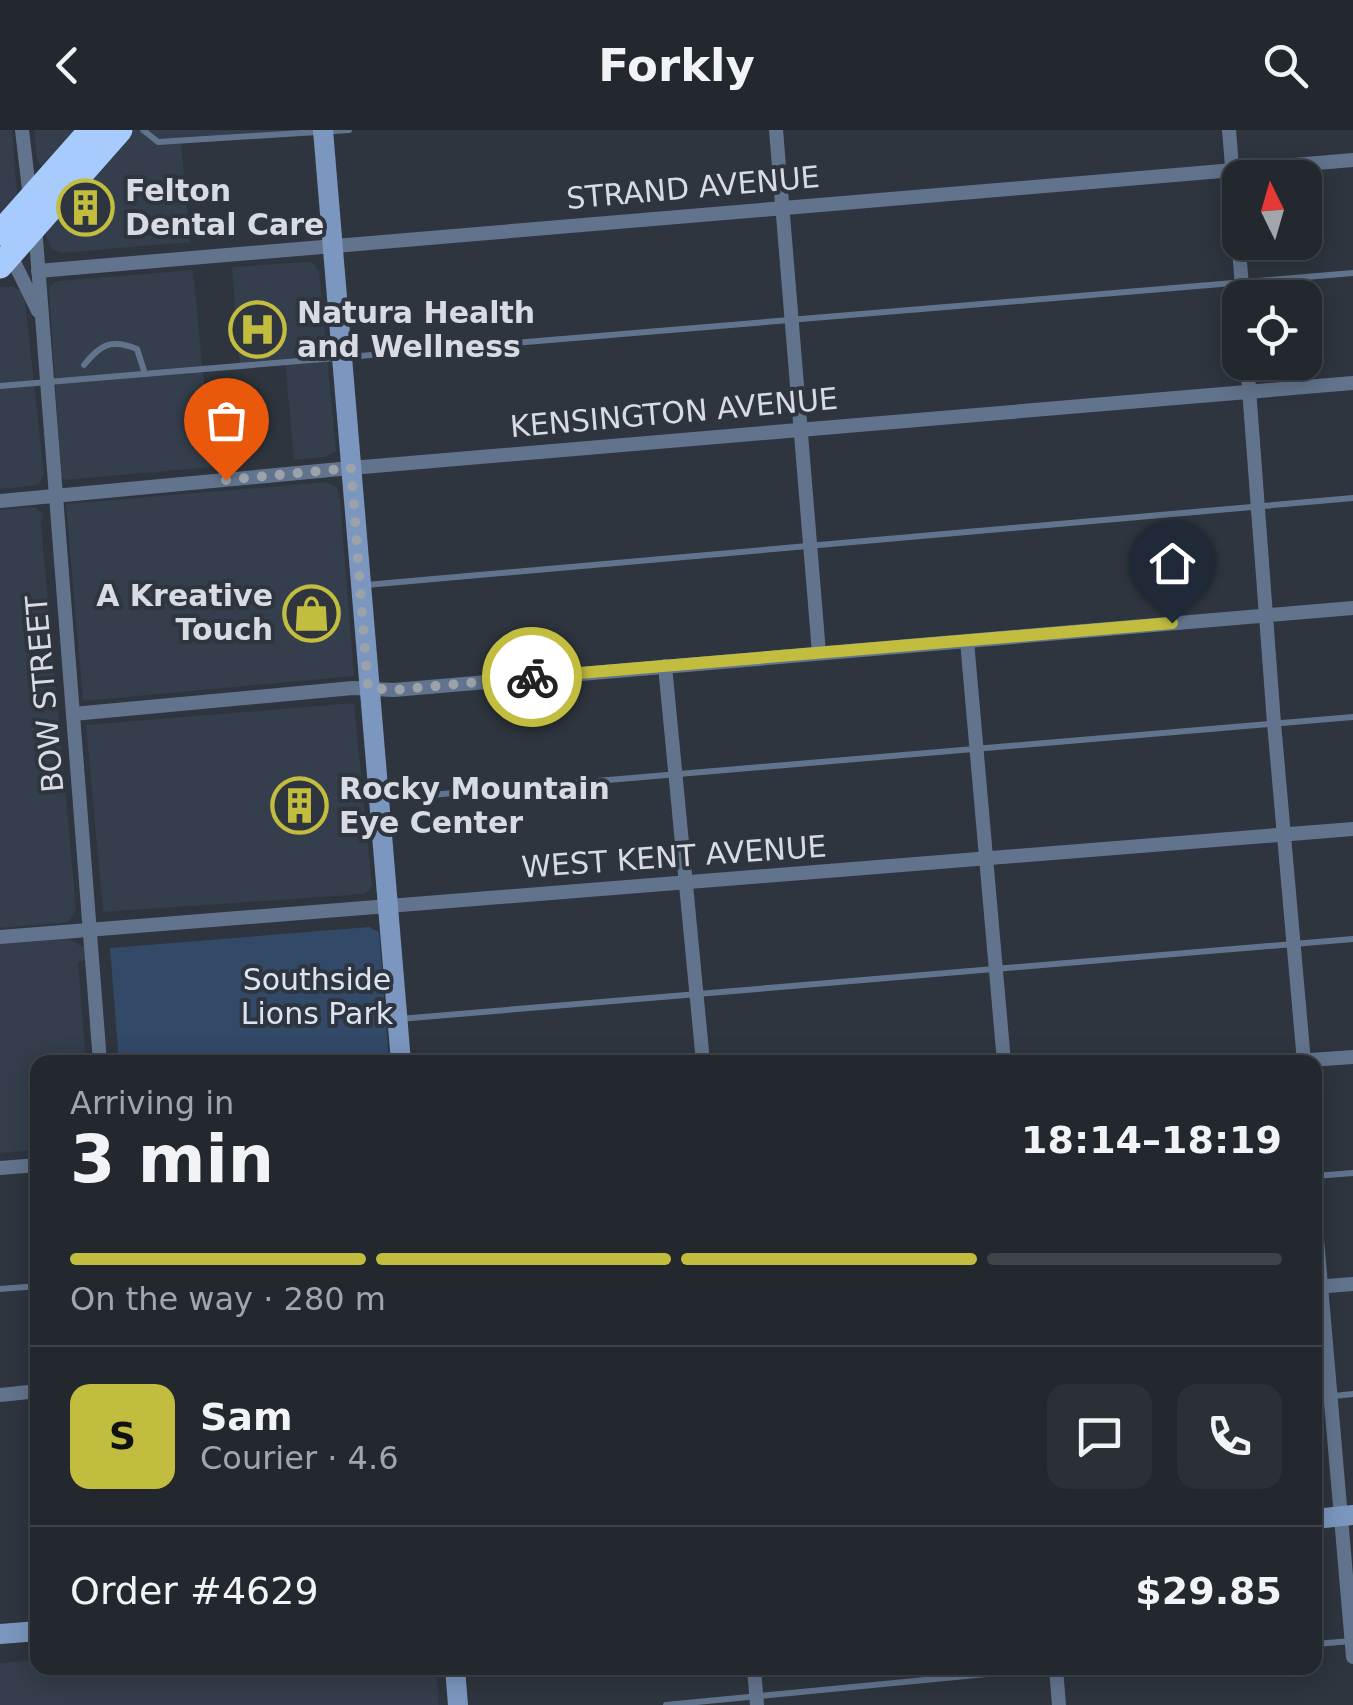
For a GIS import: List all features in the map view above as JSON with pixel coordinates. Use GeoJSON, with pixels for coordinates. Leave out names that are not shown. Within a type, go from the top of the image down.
{"type":"FeatureCollection","features":[{"type":"Feature","properties":{"kind":"highway"},"geometry":{"type":"LineString","coordinates":[[2,250],[30,198],[91,130]]}},
{"type":"Feature","properties":{"kind":"highway"},"geometry":{"type":"LineString","coordinates":[[2,250],[35,226],[120,130]]}},
{"type":"Feature","properties":{"kind":"street"},"geometry":{"type":"LineString","coordinates":[[22,130],[30,198]]}},
{"type":"Feature","properties":{"kind":"street"},"geometry":{"type":"LineString","coordinates":[[776,130],[818,653]]}},
{"type":"Feature","properties":{"kind":"street"},"geometry":{"type":"LineString","coordinates":[[1228,130],[1231,160]]}},
{"type":"Feature","properties":{"kind":"street"},"geometry":{"type":"LineString","coordinates":[[323,131],[401,1055]]}},
{"type":"Feature","properties":{"kind":"street","name":"STRAND AVENUE"},"geometry":{"type":"LineString","coordinates":[[1322,163],[1353,160]]}},
{"type":"Feature","properties":{"kind":"street","name":"STRAND AVENUE"},"geometry":{"type":"LineString","coordinates":[[38,271],[1222,172]]}},
{"type":"Feature","properties":{"kind":"street","name":"BOW STREET"},"geometry":{"type":"LineString","coordinates":[[35,226],[100,1055]]}},
{"type":"Feature","properties":{"kind":"street","name":"BOW STREET"},"geometry":{"type":"LineString","coordinates":[[2,250],[43,321]]}},
{"type":"Feature","properties":{"kind":"street"},"geometry":{"type":"LineString","coordinates":[[1249,380],[1303,1055]]}},
{"type":"Feature","properties":{"kind":"street","name":"KENSINGTON AVENUE"},"geometry":{"type":"LineString","coordinates":[[0,502],[351,468],[1353,383]]}},
{"type":"Feature","properties":{"kind":"street"},"geometry":{"type":"LineString","coordinates":[[73,714],[1353,608]]}},
{"type":"Feature","properties":{"kind":"street"},"geometry":{"type":"LineString","coordinates":[[967,641],[1003,1055]]}},
{"type":"Feature","properties":{"kind":"street"},"geometry":{"type":"LineString","coordinates":[[665,666],[702,1055]]}},
{"type":"Feature","properties":{"kind":"street","name":"WEST KENT AVENUE"},"geometry":{"type":"LineString","coordinates":[[0,937],[1353,829]]}},
{"type":"Feature","properties":{"kind":"street"},"geometry":{"type":"LineString","coordinates":[[1322,1060],[1353,1057]]}},
{"type":"Feature","properties":{"kind":"street"},"geometry":{"type":"LineString","coordinates":[[0,1168],[30,1166]]}},
{"type":"Feature","properties":{"kind":"street"},"geometry":{"type":"LineString","coordinates":[[1322,1287],[1353,1284]]}},
{"type":"Feature","properties":{"kind":"street"},"geometry":{"type":"LineString","coordinates":[[1322,1318],[1348,1516],[1353,1647]]}},
{"type":"Feature","properties":{"kind":"street"},"geometry":{"type":"LineString","coordinates":[[0,1395],[30,1393]]}},
{"type":"Feature","properties":{"kind":"street"},"geometry":{"type":"LineString","coordinates":[[1322,1518],[1348,1516]]}},
{"type":"Feature","properties":{"kind":"street"},"geometry":{"type":"LineString","coordinates":[[0,1634],[30,1632]]}},
{"type":"Feature","properties":{"kind":"street"},"geometry":{"type":"LineString","coordinates":[[456,1675],[458,1705]]}},
{"type":"Feature","properties":{"kind":"street"},"geometry":{"type":"LineString","coordinates":[[755,1675],[757,1700]]}},
{"type":"Feature","properties":{"kind":"street"},"geometry":{"type":"LineString","coordinates":[[1056,1675],[1058,1705]]}},
{"type":"Feature","properties":{"kind":"lane"},"geometry":{"type":"LineString","coordinates":[[143,130],[158,142],[349,130]]}},
{"type":"Feature","properties":{"kind":"lane"},"geometry":{"type":"LineString","coordinates":[[1304,280],[1353,272]]}},
{"type":"Feature","properties":{"kind":"lane"},"geometry":{"type":"LineString","coordinates":[[0,386],[792,320],[1222,291]]}},
{"type":"Feature","properties":{"kind":"lane"},"geometry":{"type":"LineString","coordinates":[[84,365],[99,347],[112,342],[137,350],[145,374]]}},
{"type":"Feature","properties":{"kind":"lane"},"geometry":{"type":"LineString","coordinates":[[360,585],[1353,498]]}},
{"type":"Feature","properties":{"kind":"lane"},"geometry":{"type":"LineString","coordinates":[[377,800],[1353,717]]}},
{"type":"Feature","properties":{"kind":"lane"},"geometry":{"type":"LineString","coordinates":[[398,1019],[1353,939]]}},
{"type":"Feature","properties":{"kind":"lane"},"geometry":{"type":"LineString","coordinates":[[1322,1175],[1353,1172]]}},
{"type":"Feature","properties":{"kind":"lane"},"geometry":{"type":"LineString","coordinates":[[0,1289],[30,1287]]}},
{"type":"Feature","properties":{"kind":"lane"},"geometry":{"type":"LineString","coordinates":[[1322,1397],[1353,1394]]}},
{"type":"Feature","properties":{"kind":"lane"},"geometry":{"type":"LineString","coordinates":[[1322,1645],[1353,1647]]}},
{"type":"Feature","properties":{"kind":"lane"},"geometry":{"type":"LineString","coordinates":[[666,1705],[757,1700],[984,1675]]}},
{"type":"Feature","properties":{"kind":"shaded area"},"geometry":{"type":"Polygon","coordinates":[[[0,130],[12,130],[17,195],[0,215],[0,130]]]}},
{"type":"Feature","properties":{"kind":"shaded area"},"geometry":{"type":"Polygon","coordinates":[[[34,130],[77,130],[42,167],[37,160],[34,130]]]}},
{"type":"Feature","properties":{"kind":"shaded area"},"geometry":{"type":"Polygon","coordinates":[[[126,130],[306,130],[181,141],[190,242],[62,253],[52,250],[45,233],[126,130]]]}},
{"type":"Feature","properties":{"kind":"shaded area"},"geometry":{"type":"Polygon","coordinates":[[[307,262],[319,271],[336,451],[325,457],[294,460],[285,362],[240,366],[232,267],[307,262]]]}},
{"type":"Feature","properties":{"kind":"shaded area"},"geometry":{"type":"Polygon","coordinates":[[[193,270],[212,467],[65,480],[61,476],[49,287],[58,281],[193,270]]]}},
{"type":"Feature","properties":{"kind":"shaded area"},"geometry":{"type":"Polygon","coordinates":[[[0,287],[14,287],[21,291],[25,301],[44,474],[39,484],[0,489],[0,287]]]}},
{"type":"Feature","properties":{"kind":"shaded area"},"geometry":{"type":"Polygon","coordinates":[[[327,482],[337,488],[340,500],[354,676],[83,701],[66,504],[327,482]]]}},
{"type":"Feature","properties":{"kind":"shaded area"},"geometry":{"type":"Polygon","coordinates":[[[35,507],[43,514],[76,909],[68,922],[0,928],[0,510],[35,507]]]}},
{"type":"Feature","properties":{"kind":"shaded area"},"geometry":{"type":"Polygon","coordinates":[[[354,703],[372,887],[365,894],[103,912],[86,725],[354,703]]]}},
{"type":"Feature","properties":{"kind":"shaded area"},"geometry":{"type":"Polygon","coordinates":[[[67,938],[85,948],[85,960],[78,962],[85,1055],[30,1055],[30,1151],[0,1153],[0,944],[67,938]]]}},
{"type":"Feature","properties":{"kind":"shaded area"},"geometry":{"type":"Polygon","coordinates":[[[30,1661],[30,1675],[437,1675],[439,1705],[0,1705],[0,1663],[30,1661]]]}},
{"type":"Feature","properties":{"kind":"green space","name":"Southside Lions Park"},"geometry":{"type":"Polygon","coordinates":[[[369,927],[379,932],[388,1055],[118,1055],[110,948],[369,927]]]}},
{"type":"Feature","properties":{"kind":"way so far"},"geometry":{"type":"LineString","coordinates":[[226,480],[351,468],[368,688],[394,690],[532,677]]}},
{"type":"Feature","properties":{"kind":"place","name":"Felton Dental Care"},"geometry":{"type":"Point","coordinates":[86,208]}},
{"type":"Feature","properties":{"kind":"place","name":"Natura Health and Wellness"},"geometry":{"type":"Point","coordinates":[258,330]}},
{"type":"Feature","properties":{"kind":"place","name":"A Kreative Touch"},"geometry":{"type":"Point","coordinates":[312,613]}},
{"type":"Feature","properties":{"kind":"place","name":"Rocky Mountain Eye Center"},"geometry":{"type":"Point","coordinates":[300,806]}},
{"type":"Feature","properties":{"kind":"route"},"geometry":{"type":"LineString","coordinates":[[532,677],[1172,623]]}}]}
